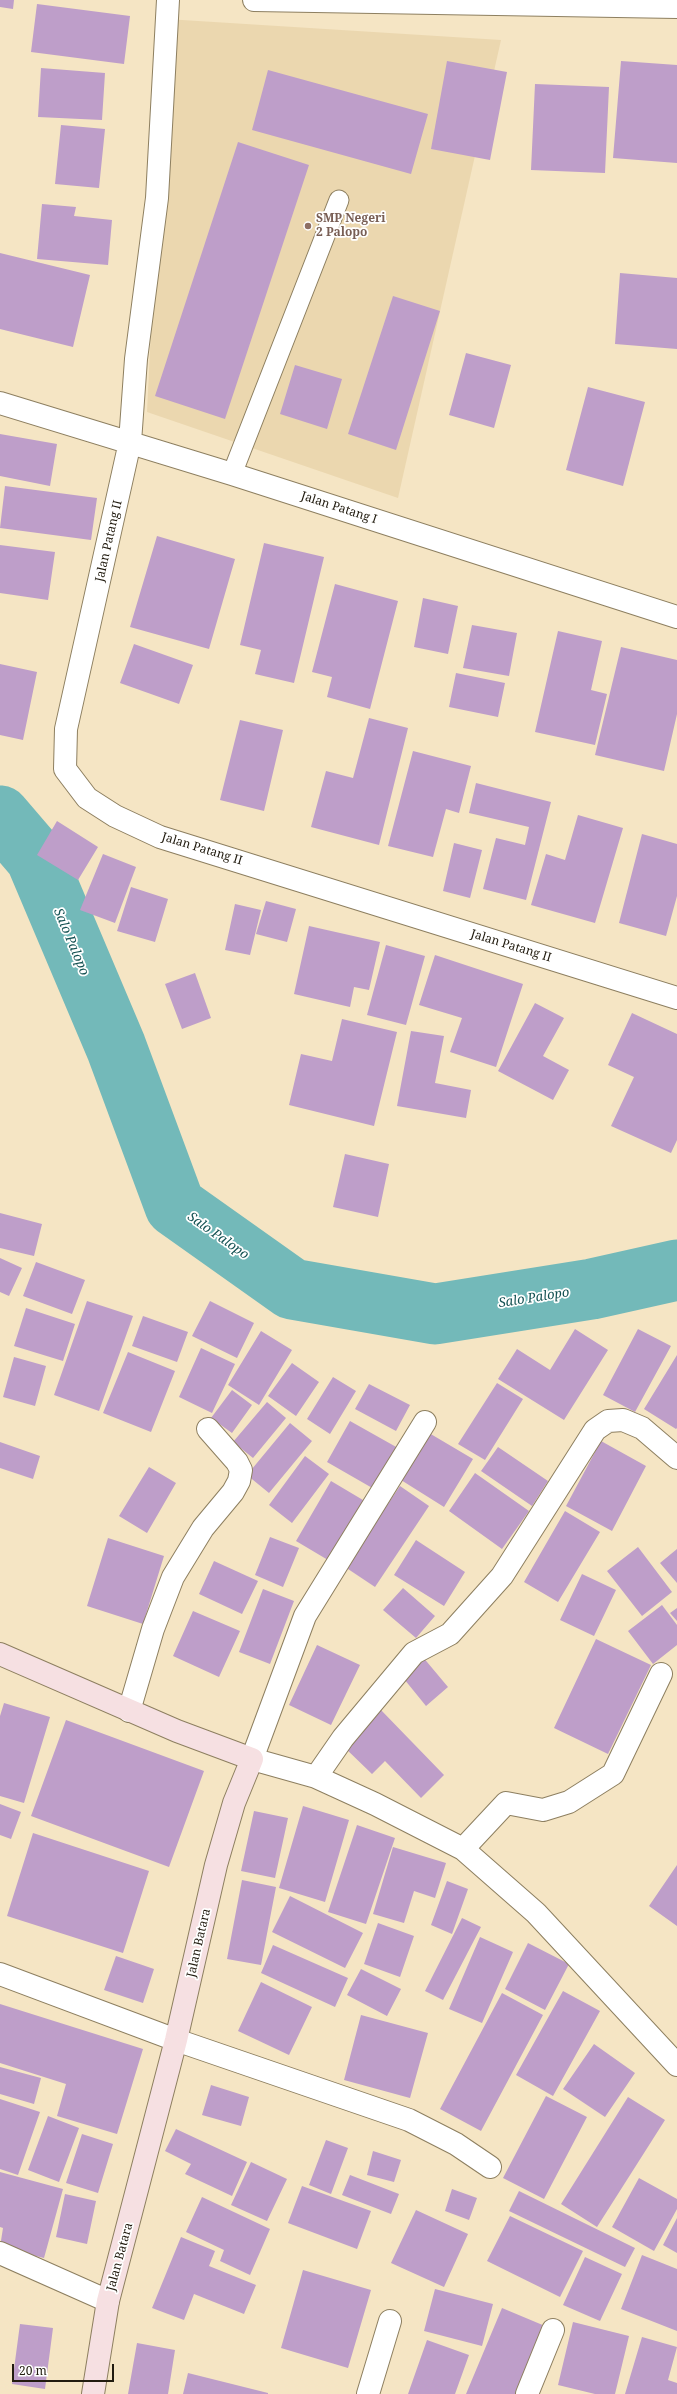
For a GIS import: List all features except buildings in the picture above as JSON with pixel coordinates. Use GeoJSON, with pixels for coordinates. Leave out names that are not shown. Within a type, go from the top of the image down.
{"type":"FeatureCollection","features":[{"type":"Feature","properties":{"kind":"street","name":"Jalan Patang II"},"geometry":{"type":"LineString","coordinates":[[168,0],[157,198],[136,359],[130,442],[66,729],[65,769],[87,798],[115,816],[160,837],[677,998]]}},
{"type":"Feature","properties":{"kind":"street"},"geometry":{"type":"LineString","coordinates":[[254,0],[677,7]]}},
{"type":"Feature","properties":{"kind":"street","name":"Jalan Patang I"},"geometry":{"type":"LineString","coordinates":[[0,403],[232,474],[677,617]]}},
{"type":"Feature","properties":{"kind":"street"},"geometry":{"type":"LineString","coordinates":[[316,1777],[343,1738],[414,1653],[450,1634],[502,1576],[595,1430],[608,1421],[623,1420],[642,1428],[677,1458]]}},
{"type":"Feature","properties":{"kind":"street"},"geometry":{"type":"LineString","coordinates":[[252,1759],[306,1616],[425,1422]]}},
{"type":"Feature","properties":{"kind":"street"},"geometry":{"type":"LineString","coordinates":[[129,1710],[153,1629],[173,1577],[203,1528],[233,1492],[239,1481],[240,1470],[237,1462],[208,1429]]}},
{"type":"Feature","properties":{"kind":"street"},"geometry":{"type":"LineString","coordinates":[[0,1654],[129,1710],[252,1759],[316,1777],[375,1804],[463,1849],[536,1914],[677,2065]]}},
{"type":"Feature","properties":{"kind":"street"},"geometry":{"type":"LineString","coordinates":[[463,1849],[506,1803],[542,1810],[569,1802],[613,1774],[661,1674]]}},
{"type":"Feature","properties":{"kind":"street","name":"Jalan Batara"},"geometry":{"type":"LineString","coordinates":[[93,2394],[108,2301],[176,2040],[216,1865],[234,1803],[252,1759]]}},
{"type":"Feature","properties":{"kind":"street"},"geometry":{"type":"LineString","coordinates":[[0,1974],[176,2040],[409,2120],[456,2144],[490,2167]]}},
{"type":"Feature","properties":{"kind":"street"},"geometry":{"type":"LineString","coordinates":[[0,2253],[108,2301]]}},
{"type":"Feature","properties":{"kind":"street"},"geometry":{"type":"LineString","coordinates":[[368,2394],[390,2321]]}},
{"type":"Feature","properties":{"kind":"street"},"geometry":{"type":"LineString","coordinates":[[527,2394],[553,2330]]}},
{"type":"Feature","properties":{"kind":"lane"},"geometry":{"type":"LineString","coordinates":[[232,474],[339,200]]}},
{"type":"Feature","properties":{"kind":"shaded area","name":"SMP Negeri 2 Palopo"},"geometry":{"type":"Polygon","coordinates":[[[166,19],[501,40],[398,498],[147,412],[166,19]]]}},
{"type":"Feature","properties":{"kind":"waterway","name":"Salo Palopo"},"geometry":{"type":"LineString","coordinates":[[0,816],[36,858],[116,1047],[175,1206],[292,1289],[435,1314],[592,1289],[677,1270]]}},
{"type":"Feature","properties":{"kind":"place","name":"SMP Negeri 2 Palopo"},"geometry":{"type":"Point","coordinates":[308,226]}}]}
